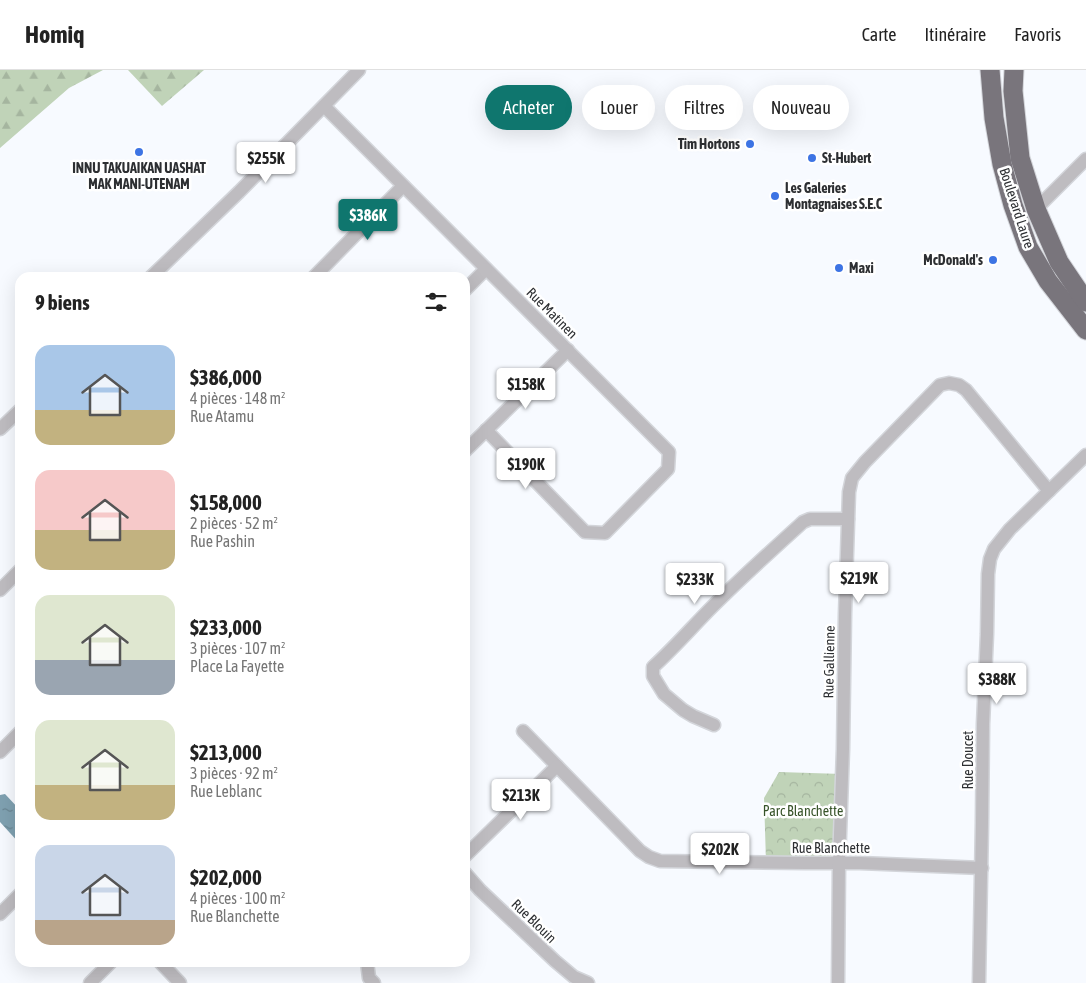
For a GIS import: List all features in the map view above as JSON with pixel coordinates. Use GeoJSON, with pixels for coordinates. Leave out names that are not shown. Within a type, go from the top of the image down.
{"type":"FeatureCollection","features":[{"type":"Feature","properties":{"kind":"highway","name":"Boulevard Laure"},"geometry":{"type":"LineString","coordinates":[[990,70],[994,118],[1002,164],[1013,205],[1028,247],[1048,281],[1086,330]]}},
{"type":"Feature","properties":{"kind":"highway","name":"Boulevard Laure"},"geometry":{"type":"LineString","coordinates":[[1014,70],[1013,91],[1020,158],[1036,209],[1059,262],[1086,302]]}},
{"type":"Feature","properties":{"kind":"street"},"geometry":{"type":"LineString","coordinates":[[156,272],[239,192],[359,70]]}},
{"type":"Feature","properties":{"kind":"street","name":"Rue Matinen"},"geometry":{"type":"LineString","coordinates":[[324,106],[669,452],[668,469],[604,533],[585,532],[486,430]]}},
{"type":"Feature","properties":{"kind":"street"},"geometry":{"type":"LineString","coordinates":[[1036,209],[1086,160]]}},
{"type":"Feature","properties":{"kind":"street"},"geometry":{"type":"LineString","coordinates":[[319,272],[403,186]]}},
{"type":"Feature","properties":{"kind":"street"},"geometry":{"type":"LineString","coordinates":[[470,285],[486,269]]}},
{"type":"Feature","properties":{"kind":"street"},"geometry":{"type":"LineString","coordinates":[[470,446],[568,350]]}},
{"type":"Feature","properties":{"kind":"street","name":"Rue Gallienne"},"geometry":{"type":"LineString","coordinates":[[838,983],[845,614],[849,492],[852,478],[919,405],[940,385],[949,383],[959,385],[966,390],[1049,491]]}},
{"type":"Feature","properties":{"kind":"street"},"geometry":{"type":"LineString","coordinates":[[0,429],[15,415]]}},
{"type":"Feature","properties":{"kind":"street","name":"Rue Doucet"},"geometry":{"type":"LineString","coordinates":[[979,983],[982,868],[982,724],[990,559],[994,549],[1010,528],[1086,455]]}},
{"type":"Feature","properties":{"kind":"street"},"geometry":{"type":"LineString","coordinates":[[714,725],[682,710],[664,694],[652,676],[653,666],[746,574],[803,522],[810,519],[848,519]]}},
{"type":"Feature","properties":{"kind":"street"},"geometry":{"type":"LineString","coordinates":[[0,590],[15,575]]}},
{"type":"Feature","properties":{"kind":"street","name":"Rue Blanchette"},"geometry":{"type":"LineString","coordinates":[[523,731],[640,851],[660,861],[860,863],[982,868]]}},
{"type":"Feature","properties":{"kind":"street"},"geometry":{"type":"LineString","coordinates":[[0,752],[15,737]]}},
{"type":"Feature","properties":{"kind":"street"},"geometry":{"type":"LineString","coordinates":[[470,851],[557,766]]}},
{"type":"Feature","properties":{"kind":"street","name":"Rue Blouin"},"geometry":{"type":"LineString","coordinates":[[470,879],[555,961],[574,977],[588,983]]}},
{"type":"Feature","properties":{"kind":"street"},"geometry":{"type":"LineString","coordinates":[[0,914],[15,899]]}},
{"type":"Feature","properties":{"kind":"street"},"geometry":{"type":"LineString","coordinates":[[90,983],[106,967]]}},
{"type":"Feature","properties":{"kind":"street"},"geometry":{"type":"LineString","coordinates":[[165,967],[180,983]]}},
{"type":"Feature","properties":{"kind":"street"},"geometry":{"type":"LineString","coordinates":[[367,967],[369,978],[374,983]]}},
{"type":"Feature","properties":{"kind":"green space"},"geometry":{"type":"Polygon","coordinates":[[[0,70],[103,70],[69,88],[0,148],[0,70]]]}},
{"type":"Feature","properties":{"kind":"green space"},"geometry":{"type":"Polygon","coordinates":[[[128,70],[204,70],[162,106],[128,70]]]}},
{"type":"Feature","properties":{"kind":"green space","name":"Parc Blanchette"},"geometry":{"type":"Polygon","coordinates":[[[779,772],[842,774],[839,866],[766,862],[764,798],[779,772]]]}},
{"type":"Feature","properties":{"kind":"water"},"geometry":{"type":"Polygon","coordinates":[[[5,794],[15,805],[15,838],[0,822],[0,795],[5,794]]]}},
{"type":"Feature","properties":{"kind":"place","name":"Tim Hortons"},"geometry":{"type":"Point","coordinates":[750,144]}},
{"type":"Feature","properties":{"kind":"place","name":"INNU TAKUAIKAN UASHAT MAK MANI-UTENAM"},"geometry":{"type":"Point","coordinates":[139,152]}},
{"type":"Feature","properties":{"kind":"place","name":"St-Hubert"},"geometry":{"type":"Point","coordinates":[812,158]}},
{"type":"Feature","properties":{"kind":"place","name":"Les Galeries Montagnaises S.E.C"},"geometry":{"type":"Point","coordinates":[775,196]}},
{"type":"Feature","properties":{"kind":"place","name":"McDonald's"},"geometry":{"type":"Point","coordinates":[993,260]}},
{"type":"Feature","properties":{"kind":"place","name":"Maxi"},"geometry":{"type":"Point","coordinates":[839,268]}}]}
